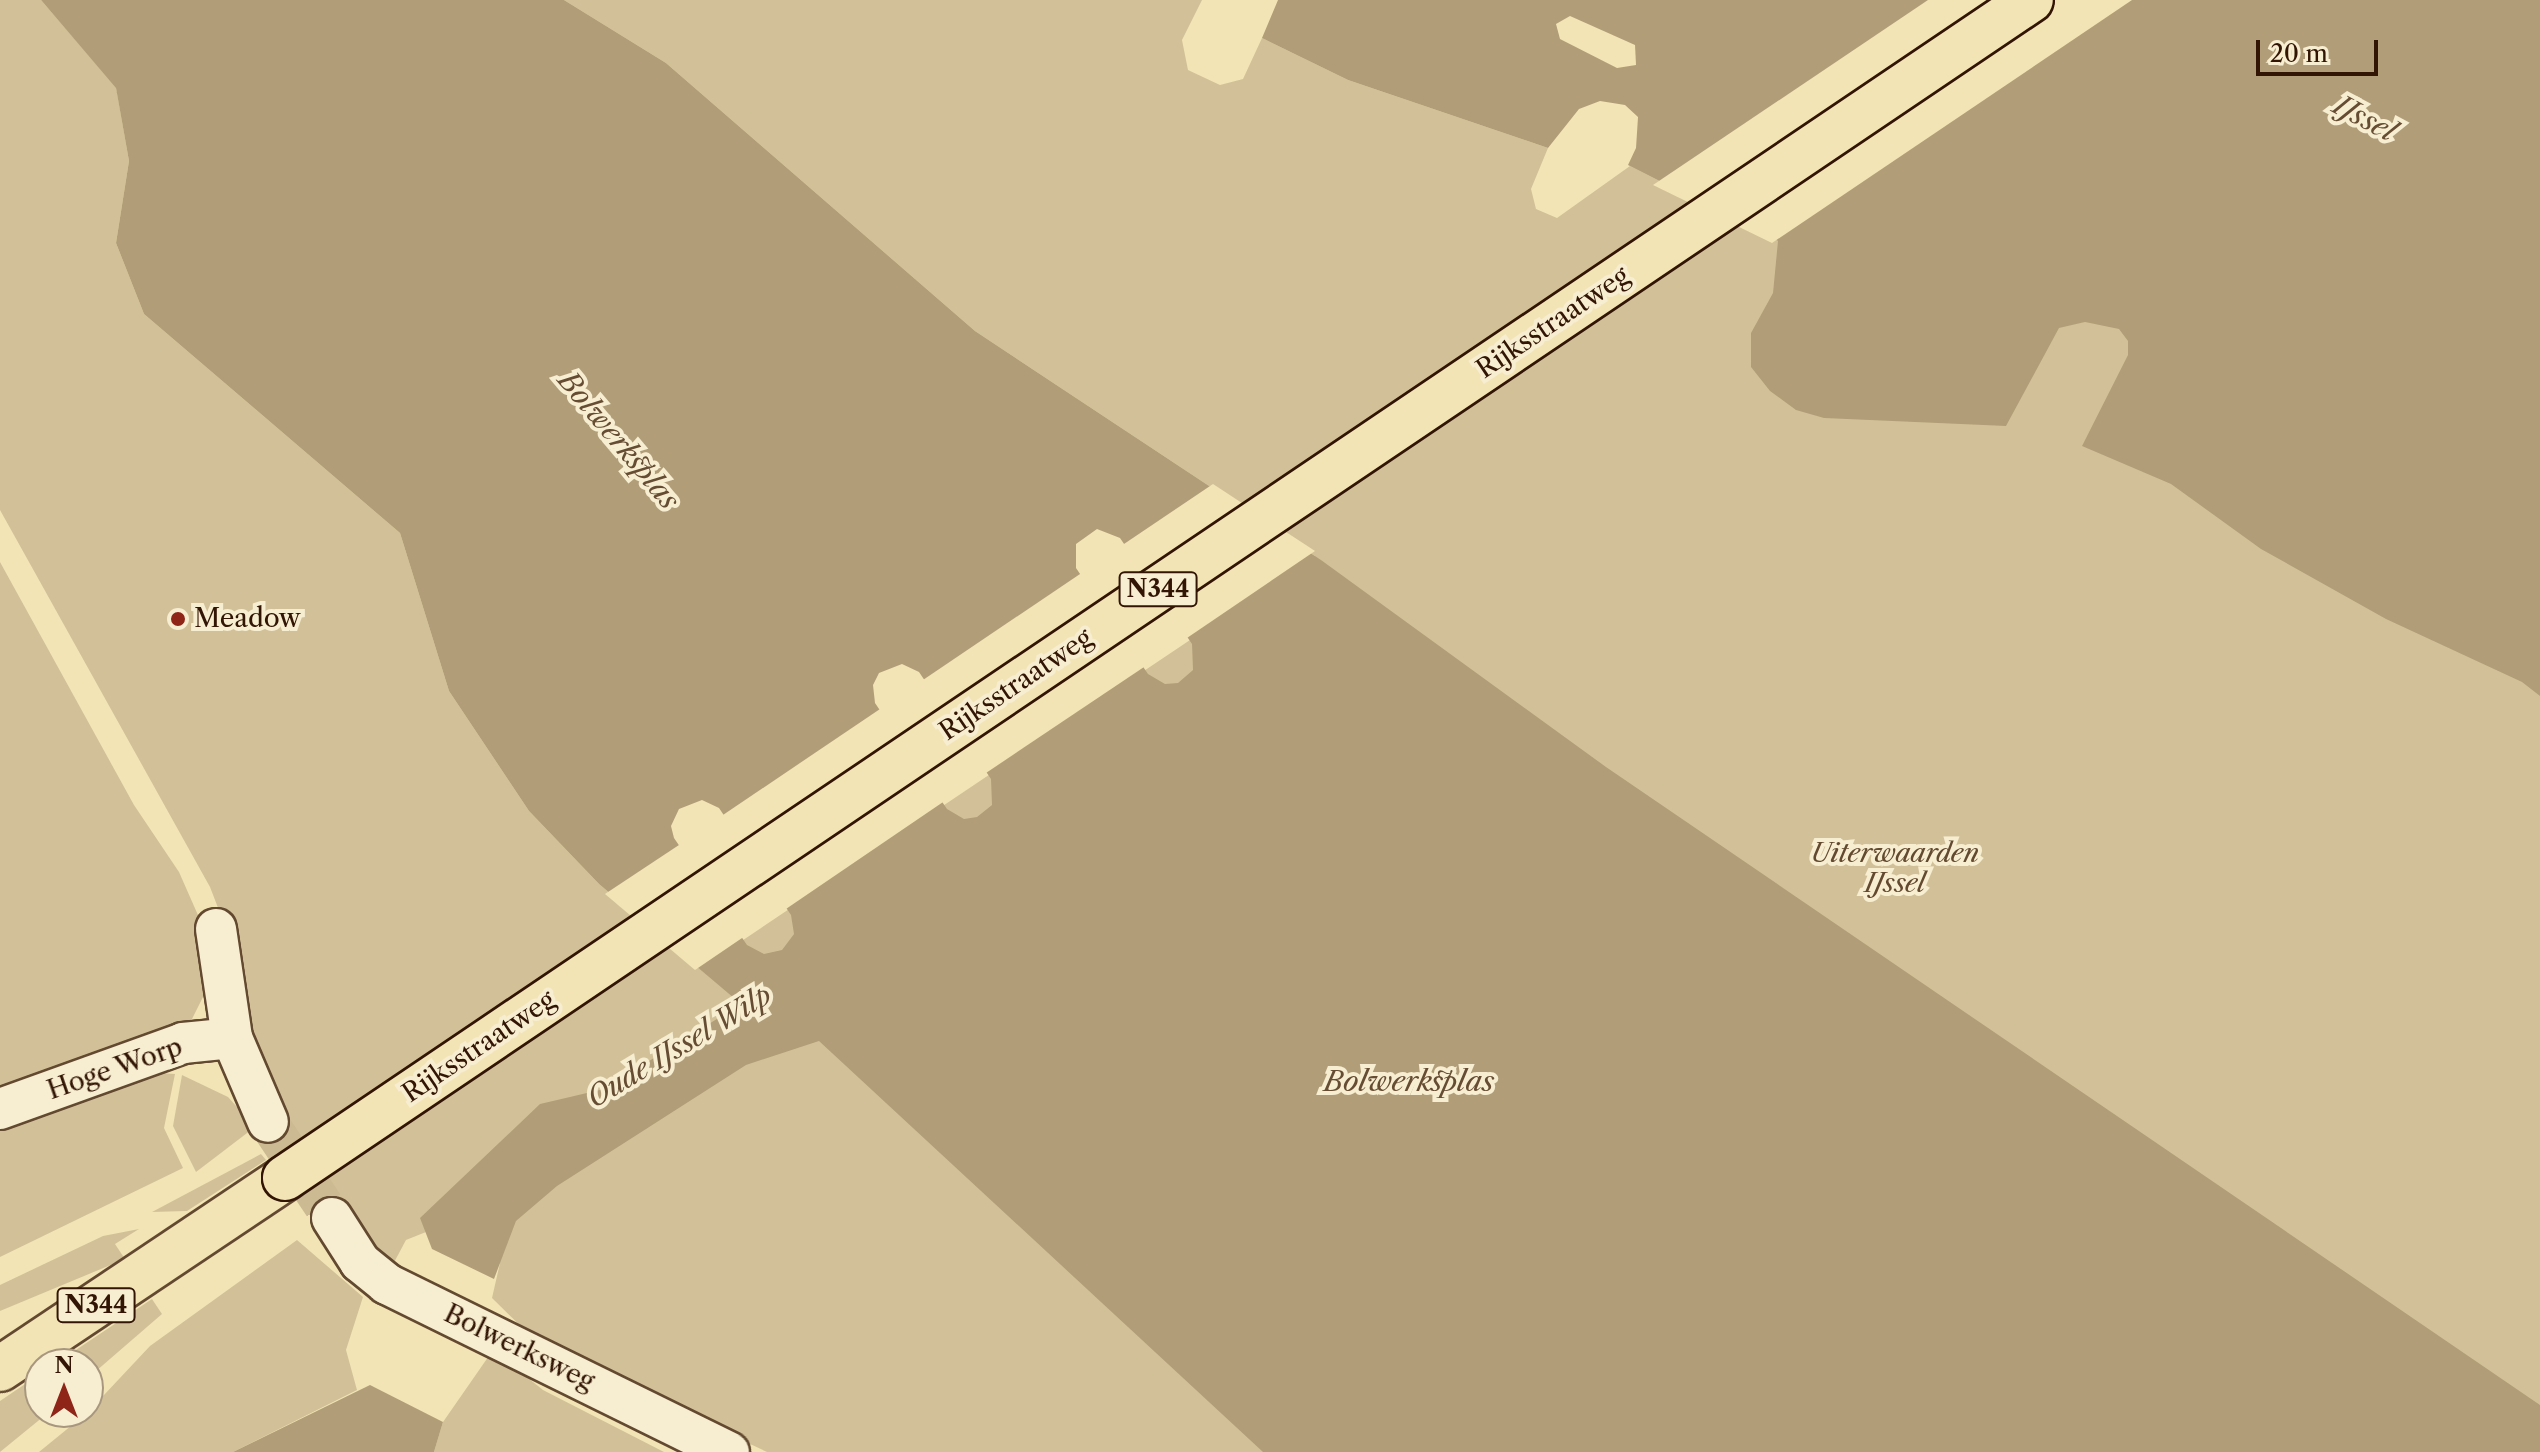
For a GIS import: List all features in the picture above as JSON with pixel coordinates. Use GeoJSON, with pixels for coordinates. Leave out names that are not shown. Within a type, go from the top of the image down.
{"type":"FeatureCollection","features":[{"type":"Feature","properties":{"kind":"main road","name":"Rijksstraatweg"},"geometry":{"type":"LineString","coordinates":[[0,1369],[2031,0]]}},
{"type":"Feature","properties":{"kind":"street"},"geometry":{"type":"LineString","coordinates":[[216,929],[232,1038],[268,1122]]}},
{"type":"Feature","properties":{"kind":"street","name":"Hoge Worp"},"geometry":{"type":"LineString","coordinates":[[0,1109],[183,1043],[232,1038]]}},
{"type":"Feature","properties":{"kind":"street","name":"Bolwerksweg"},"geometry":{"type":"LineString","coordinates":[[332,1218],[360,1262],[387,1284],[729,1452]]}},
{"type":"Feature","properties":{"kind":"green space","name":"Uiterwaarden IJssel"},"geometry":{"type":"Polygon","coordinates":[[[0,0],[41,0],[116,87],[129,161],[116,243],[144,314],[400,533],[449,691],[529,811],[599,884],[700,969],[1315,556],[975,331],[666,63],[564,0],[1202,0],[1182,40],[1188,70],[1220,85],[1243,79],[1262,38],[1348,80],[1548,148],[1531,189],[1536,209],[1557,218],[1630,166],[1778,241],[2124,323],[2540,553],[2540,1452],[767,1452],[541,1346],[492,1298],[500,1263],[421,1218],[426,1232],[406,1240],[390,1270],[277,1110],[261,1080],[230,939],[210,887],[0,510],[0,0]]]}},
{"type":"Feature","properties":{"kind":"green space"},"geometry":{"type":"Polygon","coordinates":[[[0,562],[134,805],[179,872],[205,931],[213,977],[192,1019],[172,1031],[0,1093],[0,562]]]}},
{"type":"Feature","properties":{"kind":"green space"},"geometry":{"type":"Polygon","coordinates":[[[146,1072],[175,1074],[164,1128],[183,1168],[0,1257],[0,1119],[146,1072]]]}},
{"type":"Feature","properties":{"kind":"green space"},"geometry":{"type":"Polygon","coordinates":[[[182,1075],[228,1097],[255,1127],[196,1172],[173,1126],[182,1075]]]}},
{"type":"Feature","properties":{"kind":"green space"},"geometry":{"type":"Polygon","coordinates":[[[261,1154],[266,1160],[187,1211],[152,1212],[261,1154]]]}},
{"type":"Feature","properties":{"kind":"green space"},"geometry":{"type":"Polygon","coordinates":[[[139,1229],[115,1244],[125,1259],[0,1311],[0,1285],[103,1236],[139,1229]]]}},
{"type":"Feature","properties":{"kind":"green space"},"geometry":{"type":"Polygon","coordinates":[[[297,1240],[363,1297],[346,1350],[357,1390],[233,1452],[39,1452],[68,1428],[104,1428],[104,1395],[150,1346],[297,1240]]]}},
{"type":"Feature","properties":{"kind":"green space"},"geometry":{"type":"Polygon","coordinates":[[[152,1299],[162,1314],[104,1364],[104,1348],[79,1348],[152,1299]]]}},
{"type":"Feature","properties":{"kind":"green space"},"geometry":{"type":"Polygon","coordinates":[[[493,1350],[543,1390],[664,1452],[434,1452],[443,1422],[493,1350]]]}},
{"type":"Feature","properties":{"kind":"green space"},"geometry":{"type":"Polygon","coordinates":[[[24,1385],[24,1428],[29,1428],[0,1452],[0,1401],[24,1385]]]}},
{"type":"Feature","properties":{"kind":"water","name":"Bolwerksplas"},"geometry":{"type":"Polygon","coordinates":[[[41,0],[564,0],[666,63],[975,331],[1321,560],[1606,767],[2540,1405],[2540,1452],[1263,1452],[819,1041],[746,1065],[557,1186],[516,1221],[494,1279],[432,1249],[420,1218],[540,1104],[604,1089],[741,1004],[599,884],[529,811],[449,691],[400,533],[144,314],[116,243],[129,161],[116,88],[41,0]],[[1097,529],[1076,544],[1076,568],[1148,674],[1165,684],[1178,683],[1193,670],[1192,644],[1120,538],[1097,529]],[[902,664],[879,673],[873,685],[875,703],[947,809],[964,819],[977,817],[992,805],[991,779],[919,672],[902,664]],[[702,800],[679,809],[671,826],[674,838],[747,945],[764,954],[782,950],[794,934],[791,915],[719,808],[702,800]]]}},
{"type":"Feature","properties":{"kind":"water","name":"IJssel"},"geometry":{"type":"Polygon","coordinates":[[[1278,0],[2540,0],[2540,696],[2522,682],[2386,619],[2261,549],[2171,484],[2082,446],[2128,355],[2128,341],[2119,329],[2085,322],[2059,328],[2006,426],[1824,418],[1796,410],[1770,391],[1751,367],[1751,333],[1773,293],[1778,241],[1628,165],[1636,148],[1638,117],[1625,105],[1600,101],[1579,109],[1548,148],[1348,80],[1262,38],[1278,0]]]}},
{"type":"Feature","properties":{"kind":"water"},"geometry":{"type":"Polygon","coordinates":[[[370,1385],[443,1422],[434,1452],[233,1452],[370,1385]]]}},
{"type":"Feature","properties":{"kind":"pier"},"geometry":{"type":"Polygon","coordinates":[[[1928,0],[2132,0],[1772,243],[1653,185],[1928,0]]]}},
{"type":"Feature","properties":{"kind":"pier"},"geometry":{"type":"Polygon","coordinates":[[[1570,16],[1635,45],[1636,65],[1617,68],[1560,39],[1556,24],[1570,16]]]}},
{"type":"Feature","properties":{"kind":"pier"},"geometry":{"type":"Polygon","coordinates":[[[1213,484],[1315,551],[1184,640],[1121,546],[1213,484]]]}},
{"type":"Feature","properties":{"kind":"pier"},"geometry":{"type":"Polygon","coordinates":[[[1083,572],[1147,665],[983,775],[920,682],[1083,572]]]}},
{"type":"Feature","properties":{"kind":"pier"},"geometry":{"type":"Polygon","coordinates":[[[883,707],[946,800],[783,911],[720,817],[883,707]]]}},
{"type":"Feature","properties":{"kind":"pier"},"geometry":{"type":"Polygon","coordinates":[[[682,843],[745,936],[695,970],[605,894],[682,843]]]}},
{"type":"Feature","properties":{"kind":"tunnel"},"geometry":{"type":"LineString","coordinates":[[268,1122],[332,1218]]}},
{"type":"Feature","properties":{"kind":"place","name":"Meadow"},"geometry":{"type":"Point","coordinates":[178,619]}},
{"type":"Feature","properties":{"kind":"water label","name":"Oude IJssel Wilp"},"geometry":{"type":"Point","coordinates":[679,1046]}}]}
